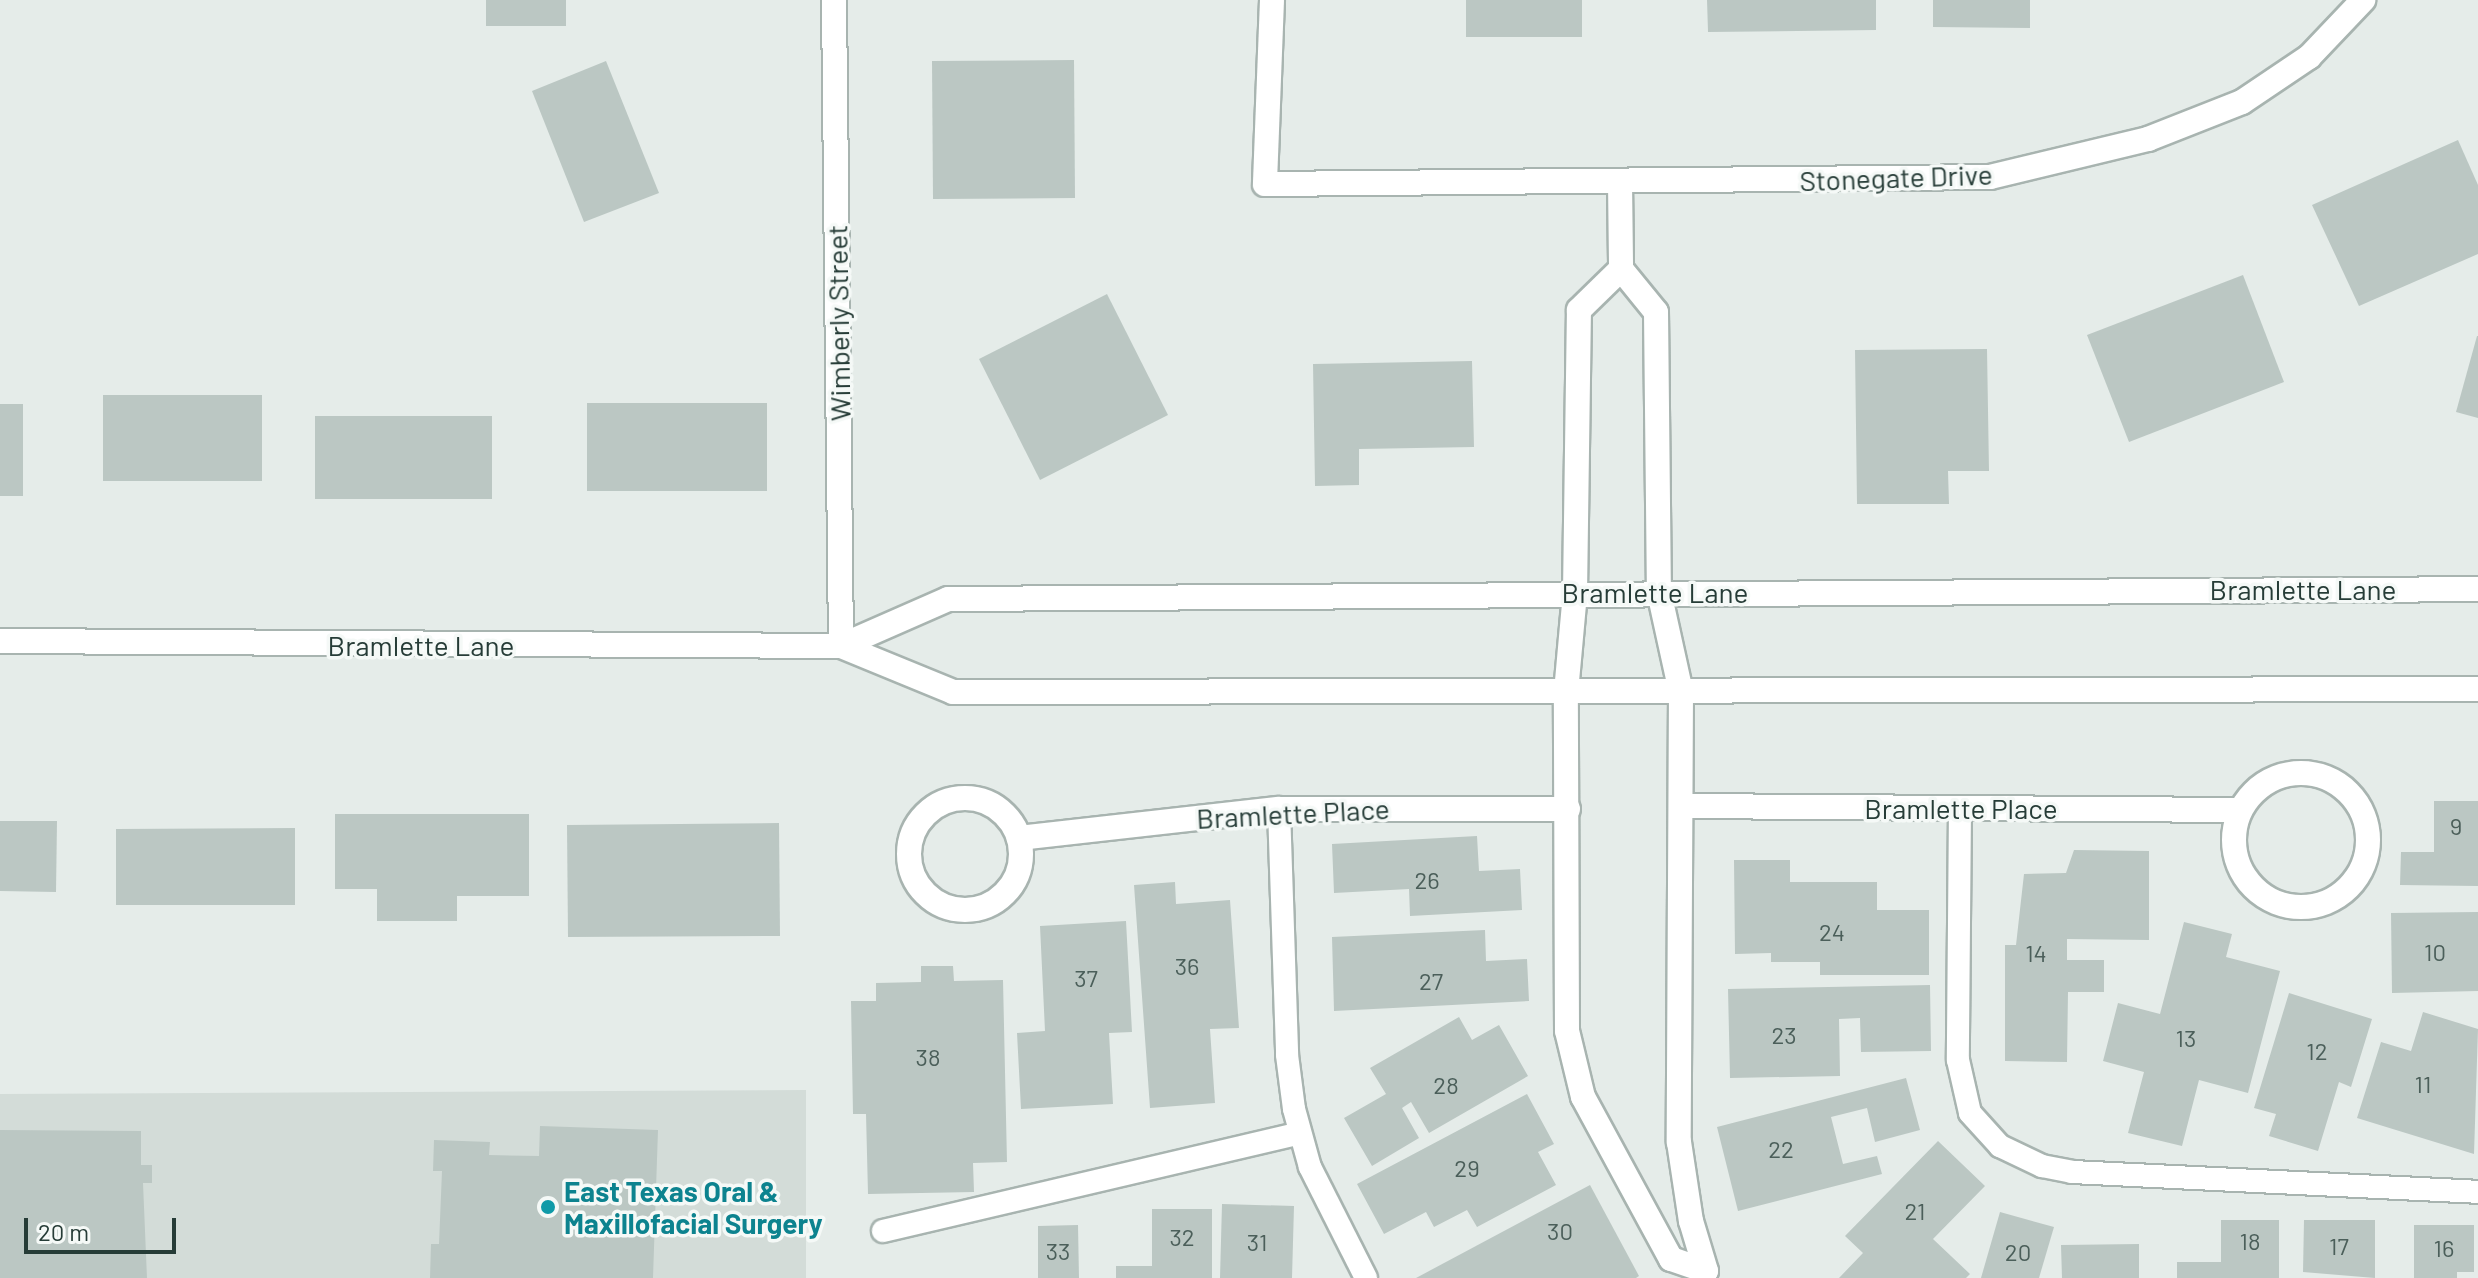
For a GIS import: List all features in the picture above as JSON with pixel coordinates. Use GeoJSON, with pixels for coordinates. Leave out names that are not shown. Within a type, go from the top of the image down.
{"type":"FeatureCollection","features":[{"type":"Feature","properties":{"kind":"street","name":"Wimberly Street"},"geometry":{"type":"LineString","coordinates":[[834,0],[841,646]]}},
{"type":"Feature","properties":{"kind":"street","name":"Stonegate Drive"},"geometry":{"type":"LineString","coordinates":[[1272,0],[1265,184],[1955,179],[2052,165],[2148,139],[2242,102],[2309,57],[2363,0]]}},
{"type":"Feature","properties":{"kind":"street"},"geometry":{"type":"LineString","coordinates":[[1620,182],[1621,269],[1656,312],[1659,592],[1681,692],[1679,1142],[1691,1221],[1709,1274]]}},
{"type":"Feature","properties":{"kind":"street"},"geometry":{"type":"LineString","coordinates":[[1621,269],[1579,310],[1575,593],[1566,692],[1567,1031],[1573,1065],[1601,1135],[1671,1259],[1709,1274]]}},
{"type":"Feature","properties":{"kind":"street","name":"Bramlette Lane"},"geometry":{"type":"LineString","coordinates":[[841,646],[948,599],[2478,589]]}},
{"type":"Feature","properties":{"kind":"street","name":"Bramlette Lane"},"geometry":{"type":"LineString","coordinates":[[0,641],[841,646],[953,692],[2478,689]]}},
{"type":"Feature","properties":{"kind":"street"},"geometry":{"type":"LineString","coordinates":[[2314,774],[2352,797],[2364,815],[2366,859],[2341,895],[2321,905],[2276,904],[2242,875],[2234,854],[2240,810],[2271,779],[2314,774]]}},
{"type":"Feature","properties":{"kind":"street"},"geometry":{"type":"LineString","coordinates":[[969,799],[997,808],[1019,838],[1018,873],[996,901],[979,909],[953,908],[928,897],[910,867],[914,830],[941,803],[969,799]]}},
{"type":"Feature","properties":{"kind":"street","name":"Bramlette Place"},"geometry":{"type":"LineString","coordinates":[[1682,806],[2240,810]]}},
{"type":"Feature","properties":{"kind":"street","name":"Bramlette Place"},"geometry":{"type":"LineString","coordinates":[[1019,838],[1279,809],[1568,809]]}},
{"type":"Feature","properties":{"kind":"lane"},"geometry":{"type":"LineString","coordinates":[[1960,808],[1958,1060],[1970,1113],[2000,1146],[2042,1166],[2072,1172],[2478,1192]]}},
{"type":"Feature","properties":{"kind":"lane"},"geometry":{"type":"LineString","coordinates":[[1279,809],[1287,1055],[1300,1133],[1324,1199],[1366,1278]]}},
{"type":"Feature","properties":{"kind":"lane"},"geometry":{"type":"LineString","coordinates":[[883,1231],[1300,1133]]}},
{"type":"Feature","properties":{"kind":"shaded area"},"geometry":{"type":"Polygon","coordinates":[[[806,1090],[806,1278],[0,1278],[0,1094],[806,1090]]]}},
{"type":"Feature","properties":{"kind":"building"},"geometry":{"type":"Polygon","coordinates":[[[486,0],[566,0],[566,26],[486,26],[486,0]]]}},
{"type":"Feature","properties":{"kind":"building"},"geometry":{"type":"Polygon","coordinates":[[[1466,0],[1582,0],[1582,37],[1466,37],[1466,0]]]}},
{"type":"Feature","properties":{"kind":"building"},"geometry":{"type":"Polygon","coordinates":[[[1707,0],[1876,0],[1876,30],[1708,32],[1707,0]]]}},
{"type":"Feature","properties":{"kind":"building"},"geometry":{"type":"Polygon","coordinates":[[[1933,0],[2030,0],[2030,28],[1933,27],[1933,0]]]}},
{"type":"Feature","properties":{"kind":"building"},"geometry":{"type":"Polygon","coordinates":[[[1074,60],[1075,198],[933,199],[932,61],[1074,60]]]}},
{"type":"Feature","properties":{"kind":"building"},"geometry":{"type":"Polygon","coordinates":[[[606,61],[659,193],[584,222],[532,91],[606,61]]]}},
{"type":"Feature","properties":{"kind":"building"},"geometry":{"type":"Polygon","coordinates":[[[2458,140],[2478,185],[2478,254],[2359,306],[2312,205],[2458,140]]]}},
{"type":"Feature","properties":{"kind":"building"},"geometry":{"type":"Polygon","coordinates":[[[2243,275],[2284,382],[2129,442],[2087,335],[2243,275]]]}},
{"type":"Feature","properties":{"kind":"building"},"geometry":{"type":"Polygon","coordinates":[[[1107,294],[1168,415],[1040,480],[979,359],[1107,294]]]}},
{"type":"Feature","properties":{"kind":"building"},"geometry":{"type":"Polygon","coordinates":[[[2478,336],[2478,418],[2456,412],[2478,336]]]}},
{"type":"Feature","properties":{"kind":"building"},"geometry":{"type":"Polygon","coordinates":[[[1987,349],[1989,471],[1948,471],[1949,504],[1857,504],[1855,350],[1987,349]]]}},
{"type":"Feature","properties":{"kind":"building"},"geometry":{"type":"Polygon","coordinates":[[[1472,361],[1474,447],[1359,449],[1359,485],[1315,486],[1313,364],[1472,361]]]}},
{"type":"Feature","properties":{"kind":"building"},"geometry":{"type":"Polygon","coordinates":[[[103,395],[262,395],[262,481],[103,481],[103,395]]]}},
{"type":"Feature","properties":{"kind":"building"},"geometry":{"type":"Polygon","coordinates":[[[587,403],[767,403],[767,491],[587,491],[587,403]]]}},
{"type":"Feature","properties":{"kind":"building"},"geometry":{"type":"Polygon","coordinates":[[[0,404],[23,404],[23,496],[0,496],[0,404]]]}},
{"type":"Feature","properties":{"kind":"building"},"geometry":{"type":"Polygon","coordinates":[[[315,416],[492,416],[492,499],[315,499],[315,416]]]}},
{"type":"Feature","properties":{"kind":"building"},"geometry":{"type":"Polygon","coordinates":[[[2434,801],[2478,801],[2478,886],[2400,885],[2401,852],[2434,852],[2434,801]]]}},
{"type":"Feature","properties":{"kind":"building"},"geometry":{"type":"Polygon","coordinates":[[[335,814],[529,814],[529,896],[457,896],[457,921],[377,921],[377,889],[335,889],[335,814]]]}},
{"type":"Feature","properties":{"kind":"building"},"geometry":{"type":"Polygon","coordinates":[[[0,821],[57,821],[56,892],[0,891],[0,821]]]}},
{"type":"Feature","properties":{"kind":"building"},"geometry":{"type":"Polygon","coordinates":[[[779,823],[780,936],[568,937],[567,825],[779,823]]]}},
{"type":"Feature","properties":{"kind":"building"},"geometry":{"type":"Polygon","coordinates":[[[295,828],[295,905],[116,905],[116,829],[295,828]]]}},
{"type":"Feature","properties":{"kind":"building"},"geometry":{"type":"Polygon","coordinates":[[[1477,836],[1479,871],[1520,869],[1522,910],[1410,916],[1409,889],[1334,893],[1332,844],[1477,836]]]}},
{"type":"Feature","properties":{"kind":"building"},"geometry":{"type":"Polygon","coordinates":[[[2074,850],[2149,851],[2149,940],[2067,939],[2067,960],[2104,960],[2104,992],[2068,992],[2067,1062],[2005,1061],[2005,945],[2016,945],[2024,874],[2066,873],[2074,850]]]}},
{"type":"Feature","properties":{"kind":"building"},"geometry":{"type":"Polygon","coordinates":[[[1734,860],[1790,860],[1790,882],[1877,882],[1877,910],[1929,910],[1929,975],[1820,975],[1820,962],[1771,962],[1771,953],[1735,954],[1734,860]]]}},
{"type":"Feature","properties":{"kind":"building"},"geometry":{"type":"Polygon","coordinates":[[[1175,882],[1176,904],[1230,900],[1239,1028],[1210,1029],[1215,1103],[1150,1108],[1134,885],[1175,882]]]}},
{"type":"Feature","properties":{"kind":"building"},"geometry":{"type":"Polygon","coordinates":[[[2478,912],[2478,991],[2392,993],[2391,913],[2478,912]]]}},
{"type":"Feature","properties":{"kind":"building"},"geometry":{"type":"Polygon","coordinates":[[[1126,921],[1132,1032],[1109,1033],[1113,1104],[1021,1109],[1017,1033],[1045,1031],[1040,926],[1126,921]]]}},
{"type":"Feature","properties":{"kind":"building"},"geometry":{"type":"Polygon","coordinates":[[[2184,922],[2232,934],[2226,957],[2280,971],[2248,1093],[2199,1080],[2182,1146],[2128,1133],[2144,1072],[2103,1061],[2118,1003],[2160,1014],[2184,922]]]}},
{"type":"Feature","properties":{"kind":"building"},"geometry":{"type":"Polygon","coordinates":[[[1485,930],[1486,961],[1527,959],[1529,1001],[1334,1011],[1332,937],[1485,930]]]}},
{"type":"Feature","properties":{"kind":"building"},"geometry":{"type":"Polygon","coordinates":[[[921,966],[953,966],[954,981],[1003,980],[1007,1162],[973,1163],[974,1192],[868,1194],[866,1114],[853,1114],[851,1001],[876,1001],[876,983],[921,982],[921,966]]]}},
{"type":"Feature","properties":{"kind":"building"},"geometry":{"type":"Polygon","coordinates":[[[1930,985],[1931,1051],[1861,1052],[1860,1018],[1839,1019],[1840,1076],[1730,1078],[1728,989],[1930,985]]]}},
{"type":"Feature","properties":{"kind":"building"},"geometry":{"type":"Polygon","coordinates":[[[2289,993],[2372,1019],[2351,1087],[2339,1082],[2318,1151],[2269,1136],[2276,1114],[2254,1108],[2289,993]]]}},
{"type":"Feature","properties":{"kind":"building"},"geometry":{"type":"Polygon","coordinates":[[[2423,1012],[2478,1029],[2474,1154],[2357,1118],[2381,1042],[2411,1051],[2423,1012]]]}},
{"type":"Feature","properties":{"kind":"building"},"geometry":{"type":"Polygon","coordinates":[[[1459,1017],[1472,1040],[1499,1025],[1528,1076],[1429,1133],[1411,1102],[1402,1108],[1419,1138],[1372,1166],[1344,1118],[1386,1094],[1370,1068],[1459,1017]]]}},
{"type":"Feature","properties":{"kind":"building"},"geometry":{"type":"Polygon","coordinates":[[[1906,1078],[1920,1130],[1875,1142],[1867,1108],[1831,1117],[1843,1164],[1877,1156],[1882,1174],[1738,1211],[1717,1127],[1906,1078]]]}},
{"type":"Feature","properties":{"kind":"building"},"geometry":{"type":"Polygon","coordinates":[[[1527,1094],[1554,1144],[1538,1152],[1556,1185],[1477,1227],[1467,1210],[1434,1227],[1426,1212],[1384,1234],[1357,1184],[1527,1094]]]}},
{"type":"Feature","properties":{"kind":"building","name":"East Texas Oral & Maxillofacial Surgery"},"geometry":{"type":"Polygon","coordinates":[[[540,1126],[658,1130],[653,1278],[430,1278],[431,1244],[439,1244],[442,1171],[433,1171],[434,1140],[490,1142],[489,1155],[539,1156],[540,1126]]]}},
{"type":"Feature","properties":{"kind":"building"},"geometry":{"type":"Polygon","coordinates":[[[0,1130],[141,1131],[141,1165],[152,1165],[152,1183],[143,1183],[147,1278],[0,1278],[0,1130]]]}},
{"type":"Feature","properties":{"kind":"building"},"geometry":{"type":"Polygon","coordinates":[[[1938,1141],[1985,1186],[1933,1239],[1970,1274],[1966,1278],[1839,1278],[1863,1253],[1845,1236],[1938,1141]]]}},
{"type":"Feature","properties":{"kind":"building"},"geometry":{"type":"Polygon","coordinates":[[[1590,1185],[1639,1276],[1636,1278],[1416,1278],[1590,1185]]]}},
{"type":"Feature","properties":{"kind":"building"},"geometry":{"type":"Polygon","coordinates":[[[1222,1204],[1294,1206],[1292,1278],[1220,1278],[1222,1204]]]}},
{"type":"Feature","properties":{"kind":"building"},"geometry":{"type":"Polygon","coordinates":[[[1152,1209],[1212,1209],[1212,1278],[1116,1278],[1116,1266],[1152,1266],[1152,1209]]]}},
{"type":"Feature","properties":{"kind":"building"},"geometry":{"type":"Polygon","coordinates":[[[2000,1212],[2054,1227],[2039,1278],[1981,1278],[2000,1212]]]}},
{"type":"Feature","properties":{"kind":"building"},"geometry":{"type":"Polygon","coordinates":[[[2221,1220],[2279,1220],[2279,1278],[2177,1278],[2177,1262],[2221,1262],[2221,1220]]]}},
{"type":"Feature","properties":{"kind":"building"},"geometry":{"type":"Polygon","coordinates":[[[2304,1220],[2375,1220],[2375,1278],[2303,1272],[2304,1220]]]}},
{"type":"Feature","properties":{"kind":"building"},"geometry":{"type":"Polygon","coordinates":[[[1078,1225],[1079,1278],[1038,1278],[1038,1226],[1078,1225]]]}},
{"type":"Feature","properties":{"kind":"building"},"geometry":{"type":"Polygon","coordinates":[[[2414,1225],[2474,1225],[2474,1272],[2457,1272],[2457,1278],[2414,1278],[2414,1225]]]}},
{"type":"Feature","properties":{"kind":"building"},"geometry":{"type":"Polygon","coordinates":[[[2139,1244],[2139,1278],[2062,1278],[2061,1245],[2139,1244]]]}},
{"type":"Feature","properties":{"kind":"place","name":"East Texas Oral & Maxillofacial Surgery"},"geometry":{"type":"Point","coordinates":[548,1207]}}]}
